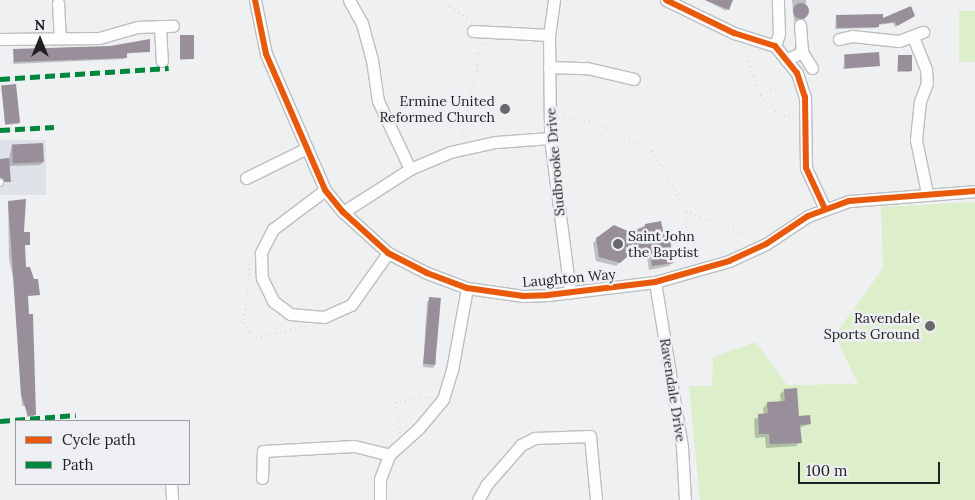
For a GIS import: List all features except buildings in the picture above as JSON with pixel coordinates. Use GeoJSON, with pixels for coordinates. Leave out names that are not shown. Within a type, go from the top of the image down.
{"type":"FeatureCollection","features":[{"type":"Feature","properties":{"kind":"street","name":"Laughton Way"},"geometry":{"type":"LineString","coordinates":[[255,0],[266,54],[305,149],[325,190],[343,212],[388,253],[427,274],[467,288],[523,296],[570,293],[655,282],[686,275],[766,244],[825,209],[866,197],[975,191]]}},
{"type":"Feature","properties":{"kind":"street"},"geometry":{"type":"LineString","coordinates":[[349,0],[362,23],[372,60],[378,101],[410,169]]}},
{"type":"Feature","properties":{"kind":"street","name":"Sudbrooke Drive"},"geometry":{"type":"LineString","coordinates":[[554,0],[548,35],[550,138],[570,293]]}},
{"type":"Feature","properties":{"kind":"street"},"geometry":{"type":"LineString","coordinates":[[666,0],[741,35],[775,46],[786,60],[798,76],[805,97],[806,168],[825,209]]}},
{"type":"Feature","properties":{"kind":"street"},"geometry":{"type":"LineString","coordinates":[[775,46],[779,34],[778,0]]}},
{"type":"Feature","properties":{"kind":"street"},"geometry":{"type":"LineString","coordinates":[[58,3],[60,38]]}},
{"type":"Feature","properties":{"kind":"street"},"geometry":{"type":"LineString","coordinates":[[800,25],[802,52],[812,68]]}},
{"type":"Feature","properties":{"kind":"street"},"geometry":{"type":"LineString","coordinates":[[160,26],[162,61]]}},
{"type":"Feature","properties":{"kind":"street"},"geometry":{"type":"LineString","coordinates":[[0,39],[99,38],[137,27],[173,26]]}},
{"type":"Feature","properties":{"kind":"street"},"geometry":{"type":"LineString","coordinates":[[480,31],[548,35]]}},
{"type":"Feature","properties":{"kind":"street"},"geometry":{"type":"LineString","coordinates":[[839,39],[852,36],[886,42],[918,34],[927,83],[920,101],[916,140],[927,193]]}},
{"type":"Feature","properties":{"kind":"street"},"geometry":{"type":"LineString","coordinates":[[786,60],[802,52]]}},
{"type":"Feature","properties":{"kind":"street"},"geometry":{"type":"LineString","coordinates":[[549,67],[587,68],[634,79]]}},
{"type":"Feature","properties":{"kind":"street"},"geometry":{"type":"LineString","coordinates":[[343,212],[410,169],[458,150],[496,142],[550,138]]}},
{"type":"Feature","properties":{"kind":"street"},"geometry":{"type":"LineString","coordinates":[[246,178],[305,149]]}},
{"type":"Feature","properties":{"kind":"street"},"geometry":{"type":"LineString","coordinates":[[325,190],[273,229],[261,253],[262,278],[273,301],[290,314],[324,317],[351,305],[388,253]]}},
{"type":"Feature","properties":{"kind":"street","name":"Ravendale Drive"},"geometry":{"type":"LineString","coordinates":[[655,282],[682,447],[685,500]]}},
{"type":"Feature","properties":{"kind":"street"},"geometry":{"type":"LineString","coordinates":[[380,500],[380,479],[389,456],[443,399],[452,370],[467,288]]}},
{"type":"Feature","properties":{"kind":"street"},"geometry":{"type":"LineString","coordinates":[[478,500],[487,484],[522,445],[535,438],[590,436],[596,500]]}},
{"type":"Feature","properties":{"kind":"street"},"geometry":{"type":"LineString","coordinates":[[262,478],[263,452],[354,446],[389,456]]}},
{"type":"Feature","properties":{"kind":"street"},"geometry":{"type":"LineString","coordinates":[[172,485],[172,500]]}},
{"type":"Feature","properties":{"kind":"path"},"geometry":{"type":"LineString","coordinates":[[430,0],[470,17],[480,31],[477,70],[463,116],[458,150]]}},
{"type":"Feature","properties":{"kind":"path"},"geometry":{"type":"LineString","coordinates":[[741,35],[761,95],[775,111],[806,125]]}},
{"type":"Feature","properties":{"kind":"path"},"geometry":{"type":"LineString","coordinates":[[761,95],[798,76]]}},
{"type":"Feature","properties":{"kind":"path"},"geometry":{"type":"LineString","coordinates":[[550,118],[593,122],[652,151],[686,210],[686,275]]}},
{"type":"Feature","properties":{"kind":"path"},"geometry":{"type":"LineString","coordinates":[[686,210],[766,244]]}},
{"type":"Feature","properties":{"kind":"path"},"geometry":{"type":"LineString","coordinates":[[401,444],[395,403],[433,397]]}},
{"type":"Feature","properties":{"kind":"shaded area"},"geometry":{"type":"Polygon","coordinates":[[[0,140],[46,140],[46,195],[0,195],[0,140]]]}},
{"type":"Feature","properties":{"kind":"green space"},"geometry":{"type":"Polygon","coordinates":[[[959,11],[975,11],[975,62],[959,62],[959,11]]]}},
{"type":"Feature","properties":{"kind":"green space","name":"Ravendale Sports Ground"},"geometry":{"type":"Polygon","coordinates":[[[975,202],[975,500],[700,500],[689,386],[712,386],[713,357],[756,342],[787,385],[858,384],[835,335],[883,268],[881,207],[975,202]]]}},
{"type":"Feature","properties":{"kind":"marked path"},"geometry":{"type":"LineString","coordinates":[[0,79],[169,68]]}},
{"type":"Feature","properties":{"kind":"marked path"},"geometry":{"type":"LineString","coordinates":[[0,130],[54,127]]}},
{"type":"Feature","properties":{"kind":"marked path"},"geometry":{"type":"LineString","coordinates":[[0,421],[76,415]]}},
{"type":"Feature","properties":{"kind":"cycle path"},"geometry":{"type":"LineString","coordinates":[[255,0],[266,54],[325,190],[343,212],[388,253],[427,273],[467,288],[523,296],[548,295],[655,282],[729,261],[766,244],[808,216],[849,201],[975,191]]}},
{"type":"Feature","properties":{"kind":"cycle path"},"geometry":{"type":"LineString","coordinates":[[666,0],[734,33],[775,46],[797,73],[805,97],[806,168],[825,209]]}},
{"type":"Feature","properties":{"kind":"place","name":"Ermine United Reformed Church"},"geometry":{"type":"Point","coordinates":[505,109]}},
{"type":"Feature","properties":{"kind":"place","name":"Saint John the Baptist"},"geometry":{"type":"Point","coordinates":[618,244]}},
{"type":"Feature","properties":{"kind":"place","name":"Ravendale Sports Ground"},"geometry":{"type":"Point","coordinates":[930,326]}}]}
